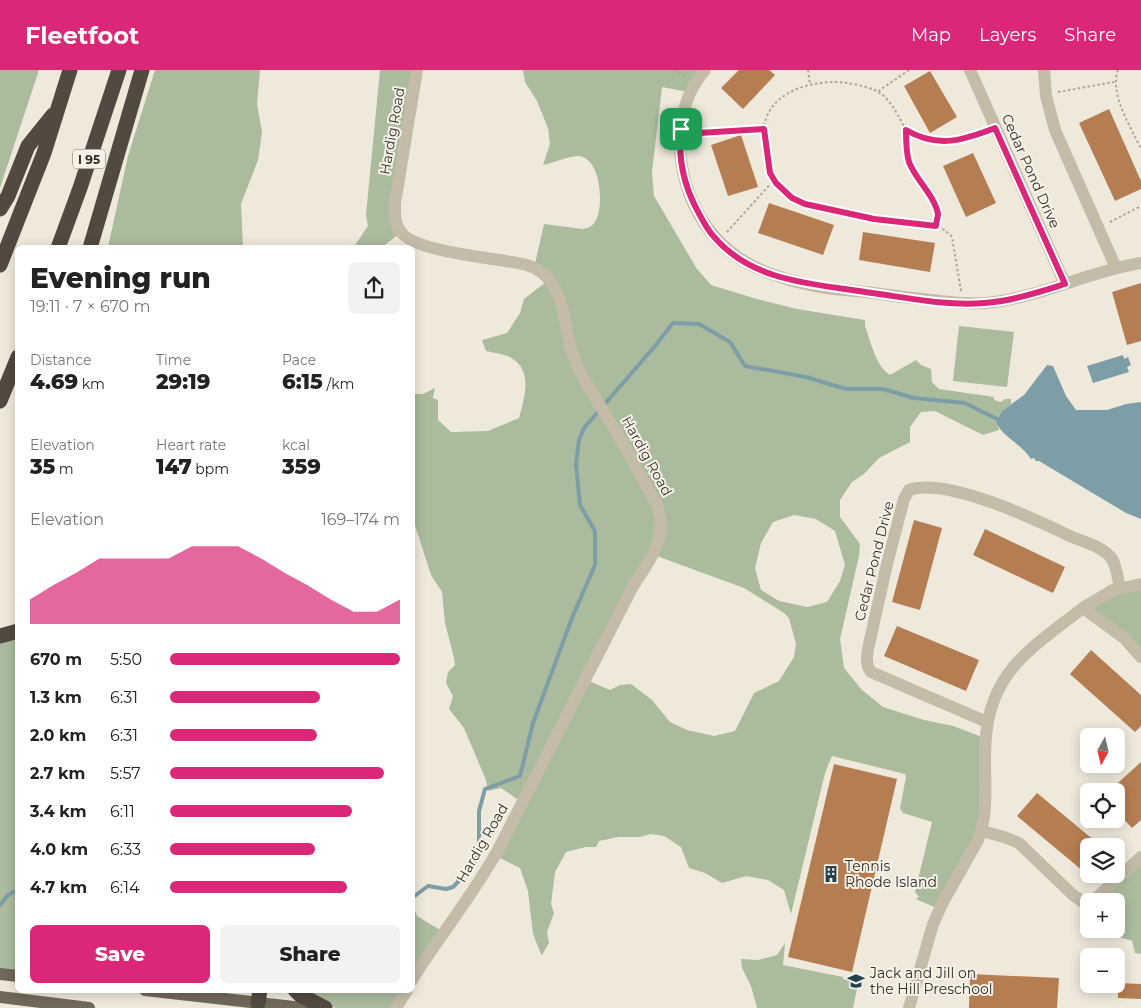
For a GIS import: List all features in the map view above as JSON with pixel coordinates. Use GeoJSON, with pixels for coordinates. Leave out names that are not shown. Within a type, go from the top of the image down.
{"type":"FeatureCollection","features":[{"type":"Feature","properties":{"kind":"highway"},"geometry":{"type":"LineString","coordinates":[[0,265],[44,153],[70,70]]}},
{"type":"Feature","properties":{"kind":"highway","name":"I 95"},"geometry":{"type":"LineString","coordinates":[[59,245],[80,188],[118,70]]}},
{"type":"Feature","properties":{"kind":"highway"},"geometry":{"type":"LineString","coordinates":[[91,245],[142,70]]}},
{"type":"Feature","properties":{"kind":"highway"},"geometry":{"type":"LineString","coordinates":[[0,209],[8,196],[28,146],[60,106]]}},
{"type":"Feature","properties":{"kind":"highway"},"geometry":{"type":"LineString","coordinates":[[0,401],[15,364]]}},
{"type":"Feature","properties":{"kind":"highway"},"geometry":{"type":"LineString","coordinates":[[0,636],[15,632]]}},
{"type":"Feature","properties":{"kind":"highway"},"geometry":{"type":"LineString","coordinates":[[298,993],[325,1008]]}},
{"type":"Feature","properties":{"kind":"main road"},"geometry":{"type":"LineString","coordinates":[[0,974],[15,976]]}},
{"type":"Feature","properties":{"kind":"main road"},"geometry":{"type":"LineString","coordinates":[[179,993],[259,1000],[303,1008]]}},
{"type":"Feature","properties":{"kind":"main road"},"geometry":{"type":"LineString","coordinates":[[0,997],[88,1008]]}},
{"type":"Feature","properties":{"kind":"street","name":"Hardig Road"},"geometry":{"type":"LineString","coordinates":[[415,975],[454,916],[483,878],[632,588],[648,565],[657,546],[662,528],[659,509],[634,461],[597,403],[572,352],[560,302],[553,284],[546,276],[538,270],[522,264],[415,243],[406,238],[399,230],[395,218],[395,203],[417,70]]}},
{"type":"Feature","properties":{"kind":"street"},"geometry":{"type":"LineString","coordinates":[[705,70],[695,82],[687,97],[682,119],[680,154],[690,196],[701,219],[717,241],[746,263],[765,272],[788,280],[826,288],[917,300],[960,303],[996,302],[1022,297],[1116,268],[1141,263]]}},
{"type":"Feature","properties":{"kind":"street","name":"Cedar Pond Drive"},"geometry":{"type":"LineString","coordinates":[[970,70],[1065,284]]}},
{"type":"Feature","properties":{"kind":"street"},"geometry":{"type":"LineString","coordinates":[[1044,70],[1046,93],[1055,130],[1116,268]]}},
{"type":"Feature","properties":{"kind":"street","name":"Cedar Pond Drive"},"geometry":{"type":"LineString","coordinates":[[987,722],[871,672],[866,662],[887,564],[904,499],[910,490],[926,487],[985,500],[1057,529],[1103,551],[1112,559],[1120,588]]}},
{"type":"Feature","properties":{"kind":"street"},"geometry":{"type":"LineString","coordinates":[[909,1008],[933,924],[982,831],[985,809],[987,722],[1000,684],[1030,649],[1083,608],[1098,598],[1120,588],[1141,584]]}},
{"type":"Feature","properties":{"kind":"street"},"geometry":{"type":"LineString","coordinates":[[1083,608],[1124,638],[1141,657]]}},
{"type":"Feature","properties":{"kind":"street"},"geometry":{"type":"LineString","coordinates":[[982,831],[1019,843],[1080,900]]}},
{"type":"Feature","properties":{"kind":"street"},"geometry":{"type":"LineString","coordinates":[[1102,893],[1141,857]]}},
{"type":"Feature","properties":{"kind":"street"},"geometry":{"type":"LineString","coordinates":[[396,1008],[405,993]]}},
{"type":"Feature","properties":{"kind":"path"},"geometry":{"type":"LineString","coordinates":[[674,70],[695,82]]}},
{"type":"Feature","properties":{"kind":"path"},"geometry":{"type":"LineString","coordinates":[[808,70],[810,84]]}},
{"type":"Feature","properties":{"kind":"path"},"geometry":{"type":"LineString","coordinates":[[879,92],[909,70]]}},
{"type":"Feature","properties":{"kind":"path"},"geometry":{"type":"LineString","coordinates":[[1118,70],[1114,82],[1119,101],[1141,148]]}},
{"type":"Feature","properties":{"kind":"path"},"geometry":{"type":"LineString","coordinates":[[936,226],[938,214],[934,204],[909,162],[906,151],[906,130],[887,99],[879,92],[867,87],[837,82],[810,84],[793,91],[777,103],[766,118],[764,129],[768,165],[774,180],[792,198],[805,204],[889,221],[936,226],[946,231],[952,237],[962,288],[960,303]]}},
{"type":"Feature","properties":{"kind":"path"},"geometry":{"type":"LineString","coordinates":[[1046,93],[1064,92],[1114,82]]}},
{"type":"Feature","properties":{"kind":"path"},"geometry":{"type":"LineString","coordinates":[[906,130],[922,137],[942,142],[951,142],[995,128]]}},
{"type":"Feature","properties":{"kind":"path"},"geometry":{"type":"LineString","coordinates":[[681,129],[699,133],[764,129]]}},
{"type":"Feature","properties":{"kind":"path"},"geometry":{"type":"LineString","coordinates":[[717,241],[730,230],[774,180]]}},
{"type":"Feature","properties":{"kind":"path"},"geometry":{"type":"LineString","coordinates":[[1098,226],[1141,206]]}},
{"type":"Feature","properties":{"kind":"green space"},"geometry":{"type":"Polygon","coordinates":[[[0,70],[39,70],[0,188],[0,70]]]}},
{"type":"Feature","properties":{"kind":"green space"},"geometry":{"type":"Polygon","coordinates":[[[155,70],[260,70],[257,104],[262,132],[258,160],[241,204],[243,245],[108,245],[128,156],[155,70]]]}},
{"type":"Feature","properties":{"kind":"green space"},"geometry":{"type":"Polygon","coordinates":[[[380,70],[417,70],[394,210],[399,234],[385,245],[355,245],[368,226],[366,215],[380,70]]]}},
{"type":"Feature","properties":{"kind":"green space"},"geometry":{"type":"Polygon","coordinates":[[[523,70],[704,70],[688,92],[662,87],[652,172],[654,196],[697,269],[711,285],[797,309],[865,320],[865,326],[877,359],[890,375],[916,360],[921,365],[931,369],[932,382],[939,389],[994,397],[994,400],[1001,402],[1005,399],[1011,399],[1011,404],[1002,411],[996,422],[999,430],[983,435],[935,411],[921,412],[910,427],[910,442],[879,458],[864,474],[852,482],[840,500],[840,517],[860,544],[840,639],[844,668],[862,690],[883,707],[924,720],[953,726],[985,738],[981,832],[939,909],[916,899],[919,897],[915,892],[932,822],[903,813],[900,808],[905,774],[832,756],[825,773],[791,914],[784,890],[768,880],[746,876],[722,883],[705,873],[689,868],[681,847],[664,836],[651,834],[639,837],[618,837],[599,841],[596,847],[586,847],[566,852],[555,872],[551,904],[554,913],[547,932],[549,943],[541,954],[533,934],[528,891],[520,868],[496,856],[520,801],[501,788],[488,791],[486,780],[464,728],[449,709],[453,696],[446,683],[448,672],[455,665],[445,623],[442,592],[431,575],[415,525],[415,394],[423,394],[435,388],[433,398],[438,400],[438,420],[451,432],[488,431],[519,418],[525,394],[523,371],[519,364],[510,357],[486,351],[482,340],[507,333],[520,313],[524,299],[546,282],[534,268],[544,224],[585,229],[594,224],[596,220],[600,204],[600,193],[599,183],[592,164],[586,158],[574,156],[543,165],[550,144],[548,128],[537,101],[525,82],[523,70]],[[794,515],[773,522],[761,543],[755,568],[761,590],[779,601],[807,607],[827,602],[840,581],[845,565],[835,531],[816,519],[794,515]],[[654,555],[586,680],[610,690],[620,685],[631,684],[652,700],[670,722],[687,730],[714,736],[735,731],[754,693],[779,681],[794,657],[796,644],[789,618],[744,588],[654,555]]]}},
{"type":"Feature","properties":{"kind":"green space"},"geometry":{"type":"Polygon","coordinates":[[[959,326],[1014,332],[1007,387],[953,381],[959,326]]]}},
{"type":"Feature","properties":{"kind":"green space"},"geometry":{"type":"Polygon","coordinates":[[[1141,586],[1141,658],[1086,607],[1141,586]]]}},
{"type":"Feature","properties":{"kind":"green space"},"geometry":{"type":"Polygon","coordinates":[[[15,631],[15,976],[0,974],[0,636],[15,631]]]}},
{"type":"Feature","properties":{"kind":"green space"},"geometry":{"type":"Polygon","coordinates":[[[1141,858],[1141,954],[1135,953],[1132,941],[1122,938],[1125,938],[1125,893],[1104,893],[1114,883],[1125,883],[1125,873],[1141,858]]]}},
{"type":"Feature","properties":{"kind":"green space"},"geometry":{"type":"Polygon","coordinates":[[[415,912],[417,916],[440,930],[415,975],[415,912]]]}},
{"type":"Feature","properties":{"kind":"green space"},"geometry":{"type":"Polygon","coordinates":[[[785,943],[783,965],[853,979],[858,984],[853,1008],[757,1008],[751,986],[742,968],[741,959],[758,960],[777,955],[785,943]]]}},
{"type":"Feature","properties":{"kind":"green space"},"geometry":{"type":"Polygon","coordinates":[[[300,993],[405,993],[397,1008],[336,1008],[311,1000],[300,993]]]}},
{"type":"Feature","properties":{"kind":"water"},"geometry":{"type":"Polygon","coordinates":[[[1123,355],[1124,359],[1128,357],[1131,365],[1127,367],[1129,372],[1093,383],[1087,366],[1123,355]]]}},
{"type":"Feature","properties":{"kind":"water"},"geometry":{"type":"Polygon","coordinates":[[[1047,365],[1053,366],[1066,396],[1076,410],[1107,410],[1141,402],[1141,519],[1126,513],[1039,461],[1036,461],[1034,458],[1031,459],[999,427],[996,422],[1002,411],[1024,395],[1047,365]]]}},
{"type":"Feature","properties":{"kind":"building"},"geometry":{"type":"Polygon","coordinates":[[[739,70],[769,70],[775,75],[743,109],[721,88],[739,70]]]}},
{"type":"Feature","properties":{"kind":"building"},"geometry":{"type":"Polygon","coordinates":[[[930,71],[957,117],[930,133],[904,86],[930,71]]]}},
{"type":"Feature","properties":{"kind":"building"},"geometry":{"type":"Polygon","coordinates":[[[1109,109],[1141,181],[1141,189],[1115,201],[1079,123],[1109,109]]]}},
{"type":"Feature","properties":{"kind":"building"},"geometry":{"type":"Polygon","coordinates":[[[741,135],[758,187],[728,196],[711,145],[741,135]]]}},
{"type":"Feature","properties":{"kind":"building"},"geometry":{"type":"Polygon","coordinates":[[[973,153],[996,203],[966,217],[943,166],[973,153]]]}},
{"type":"Feature","properties":{"kind":"building"},"geometry":{"type":"Polygon","coordinates":[[[769,203],[834,225],[823,255],[758,233],[769,203]]]}},
{"type":"Feature","properties":{"kind":"building"},"geometry":{"type":"Polygon","coordinates":[[[863,232],[935,243],[930,272],[859,260],[863,232]]]}},
{"type":"Feature","properties":{"kind":"building"},"geometry":{"type":"Polygon","coordinates":[[[1141,283],[1141,341],[1127,345],[1112,292],[1141,283]]]}},
{"type":"Feature","properties":{"kind":"building"},"geometry":{"type":"Polygon","coordinates":[[[914,520],[942,528],[920,610],[892,602],[914,520]]]}},
{"type":"Feature","properties":{"kind":"building"},"geometry":{"type":"Polygon","coordinates":[[[985,529],[1065,567],[1053,593],[973,555],[985,529]]]}},
{"type":"Feature","properties":{"kind":"building"},"geometry":{"type":"Polygon","coordinates":[[[897,626],[979,660],[966,691],[884,656],[897,626]]]}},
{"type":"Feature","properties":{"kind":"building"},"geometry":{"type":"Polygon","coordinates":[[[1091,650],[1141,695],[1141,726],[1135,732],[1070,674],[1091,650]]]}},
{"type":"Feature","properties":{"kind":"building"},"geometry":{"type":"Polygon","coordinates":[[[1141,762],[1141,820],[1132,828],[1125,821],[1125,783],[1118,783],[1141,762]]]}},
{"type":"Feature","properties":{"kind":"building","name":"Tennis Rhode Island"},"geometry":{"type":"Polygon","coordinates":[[[834,764],[897,779],[852,972],[788,957],[834,764]]]}},
{"type":"Feature","properties":{"kind":"building"},"geometry":{"type":"Polygon","coordinates":[[[1037,793],[1091,838],[1080,838],[1080,868],[1017,816],[1037,793]]]}},
{"type":"Feature","properties":{"kind":"building"},"geometry":{"type":"Polygon","coordinates":[[[970,974],[1059,978],[1057,1008],[969,1008],[970,974]]]}},
{"type":"Feature","properties":{"kind":"building"},"geometry":{"type":"Polygon","coordinates":[[[1125,983],[1141,984],[1141,999],[1118,998],[1118,993],[1125,993],[1125,983]]]}},
{"type":"Feature","properties":{"kind":"waterway"},"geometry":{"type":"LineString","coordinates":[[415,896],[428,886],[446,889],[453,887],[474,865],[479,845],[479,811],[485,789],[520,776],[533,723],[572,618],[595,565],[595,531],[580,505],[576,464],[579,440],[584,428],[673,323],[699,324],[730,342],[745,366],[806,377],[846,389],[883,389],[914,398],[965,403],[999,420]]}},
{"type":"Feature","properties":{"kind":"waterway"},"geometry":{"type":"LineString","coordinates":[[0,905],[8,895],[15,892]]}},
{"type":"Feature","properties":{"kind":"place","name":"Tennis Rhode Island"},"geometry":{"type":"Point","coordinates":[831,874]}},
{"type":"Feature","properties":{"kind":"place","name":"Jack and Jill on the Hill Preschool"},"geometry":{"type":"Point","coordinates":[856,981]}},
{"type":"Feature","properties":{"kind":"route"},"geometry":{"type":"LineString","coordinates":[[995,128],[1065,284],[1022,297],[970,304],[917,300],[838,288],[826,288],[788,280],[765,272],[734,255],[714,238],[701,219],[690,196],[682,167],[680,154],[681,129],[699,133],[764,129],[770,173],[776,183],[792,198],[805,204],[874,219],[936,226],[938,214],[934,204],[909,162],[906,151],[906,130],[922,137],[942,142],[951,142],[995,128]]}}]}
